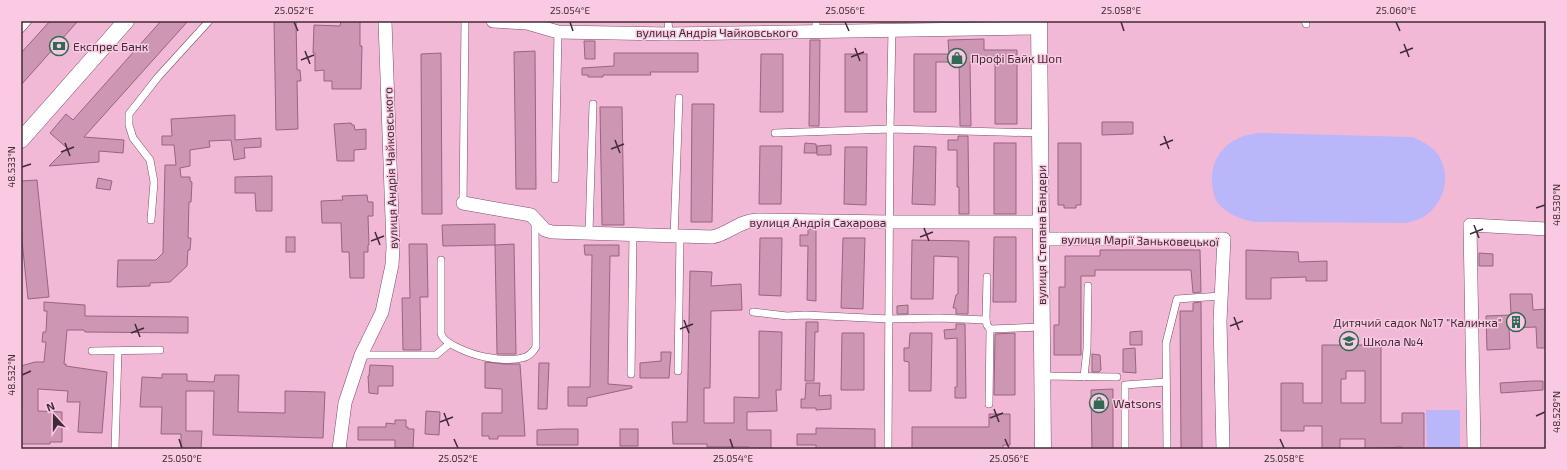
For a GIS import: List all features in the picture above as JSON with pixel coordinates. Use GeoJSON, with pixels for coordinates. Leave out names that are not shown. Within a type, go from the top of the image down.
{"type":"FeatureCollection","features":[{"type":"Feature","properties":{"kind":"street"},"geometry":{"type":"LineString","coordinates":[[21,140],[126,21]]}},
{"type":"Feature","properties":{"kind":"street","name":"вулиця Андрія Чайковського"},"geometry":{"type":"LineString","coordinates":[[339,449],[345,403],[361,355],[382,312],[392,265],[393,247],[386,21],[388,21]]}},
{"type":"Feature","properties":{"kind":"street","name":"вулиця Андрія Чайковського"},"geometry":{"type":"LineString","coordinates":[[493,21],[527,22],[558,32],[669,27],[854,26],[892,30],[988,25],[1039,25]]}},
{"type":"Feature","properties":{"kind":"street","name":"вулиця Степана Бандери"},"geometry":{"type":"LineString","coordinates":[[1039,25],[1043,449]]}},
{"type":"Feature","properties":{"kind":"street","name":"вулиця Андрія Сахарова"},"geometry":{"type":"LineString","coordinates":[[463,203],[530,215],[545,230],[552,232],[677,237],[715,237],[750,220],[1040,222]]}},
{"type":"Feature","properties":{"kind":"street"},"geometry":{"type":"LineString","coordinates":[[1474,449],[1470,225],[1546,229]]}},
{"type":"Feature","properties":{"kind":"street","name":"вулиця Марії Заньковецької"},"geometry":{"type":"LineString","coordinates":[[1040,239],[1224,240],[1221,296],[1223,449]]}},
{"type":"Feature","properties":{"kind":"lane"},"geometry":{"type":"LineString","coordinates":[[21,29],[28,21]]}},
{"type":"Feature","properties":{"kind":"lane"},"geometry":{"type":"LineString","coordinates":[[151,220],[154,182],[150,160],[133,138],[129,125],[129,114],[158,77],[209,21]]}},
{"type":"Feature","properties":{"kind":"lane"},"geometry":{"type":"LineString","coordinates":[[463,203],[465,21]]}},
{"type":"Feature","properties":{"kind":"lane"},"geometry":{"type":"LineString","coordinates":[[888,449],[892,30]]}},
{"type":"Feature","properties":{"kind":"lane"},"geometry":{"type":"LineString","coordinates":[[555,179],[558,32]]}},
{"type":"Feature","properties":{"kind":"lane"},"geometry":{"type":"LineString","coordinates":[[678,371],[677,237],[679,98]]}},
{"type":"Feature","properties":{"kind":"lane"},"geometry":{"type":"LineString","coordinates":[[589,233],[593,104]]}},
{"type":"Feature","properties":{"kind":"lane"},"geometry":{"type":"LineString","coordinates":[[775,133],[890,130],[1041,133]]}},
{"type":"Feature","properties":{"kind":"lane"},"geometry":{"type":"LineString","coordinates":[[441,260],[442,339],[449,344],[484,357],[522,359],[533,352],[536,347],[535,219]]}},
{"type":"Feature","properties":{"kind":"lane"},"geometry":{"type":"LineString","coordinates":[[630,374],[633,235]]}},
{"type":"Feature","properties":{"kind":"lane"},"geometry":{"type":"LineString","coordinates":[[987,277],[986,320],[990,329],[989,404]]}},
{"type":"Feature","properties":{"kind":"lane"},"geometry":{"type":"LineString","coordinates":[[1084,376],[1087,349],[1088,286]]}},
{"type":"Feature","properties":{"kind":"lane"},"geometry":{"type":"LineString","coordinates":[[1167,449],[1166,343],[1177,299],[1221,296]]}},
{"type":"Feature","properties":{"kind":"lane"},"geometry":{"type":"LineString","coordinates":[[753,312],[787,316],[805,315],[889,319],[939,318],[986,320]]}},
{"type":"Feature","properties":{"kind":"lane"},"geometry":{"type":"LineString","coordinates":[[990,329],[1041,327]]}},
{"type":"Feature","properties":{"kind":"lane"},"geometry":{"type":"LineString","coordinates":[[361,355],[436,356],[449,344]]}},
{"type":"Feature","properties":{"kind":"lane"},"geometry":{"type":"LineString","coordinates":[[92,351],[160,350]]}},
{"type":"Feature","properties":{"kind":"lane"},"geometry":{"type":"LineString","coordinates":[[115,449],[118,351]]}},
{"type":"Feature","properties":{"kind":"lane"},"geometry":{"type":"LineString","coordinates":[[1042,376],[1117,377]]}},
{"type":"Feature","properties":{"kind":"lane"},"geometry":{"type":"LineString","coordinates":[[1125,449],[1125,385],[1166,382]]}},
{"type":"Feature","properties":{"kind":"shaded area"},"geometry":{"type":"Polygon","coordinates":[[[1250,134],[1412,137],[1429,145],[1439,156],[1445,173],[1442,195],[1434,208],[1422,218],[1407,223],[1254,222],[1244,219],[1229,213],[1217,202],[1212,187],[1213,171],[1215,162],[1220,154],[1233,141],[1250,134]]]}},
{"type":"Feature","properties":{"kind":"shaded area"},"geometry":{"type":"Polygon","coordinates":[[[1426,410],[1460,410],[1460,449],[1427,449],[1426,410]]]}},
{"type":"Feature","properties":{"kind":"building"},"geometry":{"type":"Polygon","coordinates":[[[50,21],[78,21],[21,85],[21,53],[50,21]]]}},
{"type":"Feature","properties":{"kind":"building"},"geometry":{"type":"Polygon","coordinates":[[[161,21],[188,21],[84,137],[124,140],[123,153],[99,151],[99,162],[49,166],[67,148],[50,133],[66,114],[73,120],[161,21]]]}},
{"type":"Feature","properties":{"kind":"building"},"geometry":{"type":"Polygon","coordinates":[[[274,21],[296,21],[297,70],[300,70],[301,81],[297,81],[298,129],[276,130],[274,21]]]}},
{"type":"Feature","properties":{"kind":"building"},"geometry":{"type":"Polygon","coordinates":[[[341,21],[360,21],[360,46],[362,46],[361,89],[332,89],[332,81],[324,81],[324,70],[315,71],[315,53],[313,53],[314,25],[340,26],[341,21]]]}},
{"type":"Feature","properties":{"kind":"building"},"geometry":{"type":"Polygon","coordinates":[[[984,39],[984,50],[1017,50],[1017,124],[995,124],[995,61],[970,62],[971,126],[960,126],[959,62],[936,62],[936,112],[914,112],[914,54],[949,54],[948,40],[984,39]]]}},
{"type":"Feature","properties":{"kind":"building"},"geometry":{"type":"Polygon","coordinates":[[[810,40],[820,40],[819,126],[809,126],[810,40]]]}},
{"type":"Feature","properties":{"kind":"building"},"geometry":{"type":"Polygon","coordinates":[[[584,41],[595,41],[595,59],[585,59],[584,41]]]}},
{"type":"Feature","properties":{"kind":"building"},"geometry":{"type":"Polygon","coordinates":[[[535,51],[536,189],[516,189],[514,52],[535,51]]]}},
{"type":"Feature","properties":{"kind":"building"},"geometry":{"type":"Polygon","coordinates":[[[441,53],[442,214],[422,214],[421,54],[441,53]]]}},
{"type":"Feature","properties":{"kind":"building"},"geometry":{"type":"Polygon","coordinates":[[[614,53],[698,53],[698,72],[650,72],[651,75],[603,75],[603,77],[588,77],[588,75],[582,75],[582,68],[614,66],[614,53]]]}},
{"type":"Feature","properties":{"kind":"building"},"geometry":{"type":"Polygon","coordinates":[[[761,54],[783,54],[783,112],[760,112],[761,54]]]}},
{"type":"Feature","properties":{"kind":"building"},"geometry":{"type":"Polygon","coordinates":[[[845,54],[867,54],[867,112],[845,112],[845,54]]]}},
{"type":"Feature","properties":{"kind":"building"},"geometry":{"type":"Polygon","coordinates":[[[692,104],[714,104],[712,222],[691,222],[692,104]]]}},
{"type":"Feature","properties":{"kind":"building"},"geometry":{"type":"Polygon","coordinates":[[[600,107],[622,107],[624,225],[602,225],[600,107]]]}},
{"type":"Feature","properties":{"kind":"building"},"geometry":{"type":"Polygon","coordinates":[[[235,115],[235,140],[261,138],[261,147],[244,148],[245,158],[234,160],[231,140],[209,141],[210,147],[190,150],[190,166],[180,168],[181,177],[190,177],[190,181],[192,182],[191,202],[189,202],[188,238],[191,238],[190,250],[188,250],[187,266],[170,282],[150,283],[150,286],[117,287],[118,260],[156,260],[163,253],[165,165],[176,165],[174,145],[162,145],[162,136],[172,136],[171,119],[235,115]]]}},
{"type":"Feature","properties":{"kind":"building"},"geometry":{"type":"Polygon","coordinates":[[[1102,122],[1133,122],[1133,134],[1102,135],[1102,122]]]}},
{"type":"Feature","properties":{"kind":"building"},"geometry":{"type":"Polygon","coordinates":[[[351,123],[354,125],[355,130],[366,129],[366,149],[354,150],[354,161],[337,161],[334,124],[351,123]]]}},
{"type":"Feature","properties":{"kind":"building"},"geometry":{"type":"Polygon","coordinates":[[[958,136],[968,136],[969,214],[959,214],[957,150],[948,150],[948,140],[958,140],[958,136]]]}},
{"type":"Feature","properties":{"kind":"building"},"geometry":{"type":"Polygon","coordinates":[[[805,143],[816,144],[817,153],[804,153],[805,143]]]}},
{"type":"Feature","properties":{"kind":"building"},"geometry":{"type":"Polygon","coordinates":[[[994,143],[1016,143],[1016,214],[994,214],[994,143]]]}},
{"type":"Feature","properties":{"kind":"building"},"geometry":{"type":"Polygon","coordinates":[[[1058,143],[1081,143],[1081,205],[1076,205],[1076,208],[1064,208],[1064,205],[1058,205],[1058,143]]]}},
{"type":"Feature","properties":{"kind":"building"},"geometry":{"type":"Polygon","coordinates":[[[831,145],[831,155],[817,155],[817,146],[831,145]]]}},
{"type":"Feature","properties":{"kind":"building"},"geometry":{"type":"Polygon","coordinates":[[[760,146],[782,146],[781,204],[759,204],[760,146]]]}},
{"type":"Feature","properties":{"kind":"building"},"geometry":{"type":"Polygon","coordinates":[[[914,146],[936,147],[935,205],[912,204],[914,146]]]}},
{"type":"Feature","properties":{"kind":"building"},"geometry":{"type":"Polygon","coordinates":[[[845,147],[867,147],[866,205],[844,204],[845,147]]]}},
{"type":"Feature","properties":{"kind":"building"},"geometry":{"type":"Polygon","coordinates":[[[272,176],[272,211],[256,211],[255,193],[235,193],[235,177],[272,176]]]}},
{"type":"Feature","properties":{"kind":"building"},"geometry":{"type":"Polygon","coordinates":[[[98,178],[112,181],[110,190],[96,188],[98,178]]]}},
{"type":"Feature","properties":{"kind":"building"},"geometry":{"type":"Polygon","coordinates":[[[37,180],[49,297],[28,299],[21,231],[21,181],[37,180]]]}},
{"type":"Feature","properties":{"kind":"building"},"geometry":{"type":"Polygon","coordinates":[[[367,195],[368,202],[373,202],[373,216],[368,216],[369,245],[368,252],[364,252],[364,278],[350,278],[349,252],[342,252],[341,223],[322,223],[321,201],[343,200],[342,196],[367,195]]]}},
{"type":"Feature","properties":{"kind":"building"},"geometry":{"type":"Polygon","coordinates":[[[495,224],[495,245],[443,246],[442,225],[495,224]]]}},
{"type":"Feature","properties":{"kind":"building"},"geometry":{"type":"Polygon","coordinates":[[[808,229],[816,229],[816,301],[807,300],[808,246],[800,246],[800,235],[808,235],[808,229]]]}},
{"type":"Feature","properties":{"kind":"building"},"geometry":{"type":"Polygon","coordinates":[[[286,237],[295,237],[295,252],[286,252],[286,237]]]}},
{"type":"Feature","properties":{"kind":"building"},"geometry":{"type":"Polygon","coordinates":[[[994,237],[1016,237],[1016,302],[993,302],[994,237]]]}},
{"type":"Feature","properties":{"kind":"building"},"geometry":{"type":"Polygon","coordinates":[[[760,238],[782,238],[781,296],[759,295],[760,238]]]}},
{"type":"Feature","properties":{"kind":"building"},"geometry":{"type":"Polygon","coordinates":[[[843,238],[865,238],[863,309],[841,308],[843,238]]]}},
{"type":"Feature","properties":{"kind":"building"},"geometry":{"type":"Polygon","coordinates":[[[912,240],[969,241],[968,314],[956,314],[956,308],[953,308],[956,295],[958,294],[958,257],[934,256],[933,299],[911,299],[912,240]]]}},
{"type":"Feature","properties":{"kind":"building"},"geometry":{"type":"Polygon","coordinates":[[[409,244],[427,244],[428,297],[420,297],[421,350],[403,350],[402,298],[410,298],[409,244]]]}},
{"type":"Feature","properties":{"kind":"building"},"geometry":{"type":"Polygon","coordinates":[[[514,244],[516,354],[497,354],[495,245],[514,244]]]}},
{"type":"Feature","properties":{"kind":"building"},"geometry":{"type":"Polygon","coordinates":[[[584,245],[619,245],[619,256],[610,256],[608,384],[632,386],[632,388],[587,398],[587,406],[568,406],[568,387],[590,387],[592,255],[585,255],[584,245]]]}},
{"type":"Feature","properties":{"kind":"building"},"geometry":{"type":"Polygon","coordinates":[[[1100,250],[1200,250],[1201,292],[1193,293],[1191,270],[1095,270],[1095,276],[1081,276],[1081,355],[1054,355],[1054,325],[1059,325],[1059,287],[1065,287],[1065,256],[1100,256],[1100,250]]]}},
{"type":"Feature","properties":{"kind":"building"},"geometry":{"type":"Polygon","coordinates":[[[1246,250],[1298,252],[1299,262],[1327,261],[1327,281],[1306,281],[1306,277],[1271,278],[1271,299],[1246,299],[1246,250]]]}},
{"type":"Feature","properties":{"kind":"building"},"geometry":{"type":"Polygon","coordinates":[[[1479,253],[1493,254],[1493,266],[1479,266],[1479,253]]]}},
{"type":"Feature","properties":{"kind":"building"},"geometry":{"type":"Polygon","coordinates":[[[690,271],[712,272],[711,286],[741,284],[742,310],[711,311],[710,388],[704,388],[704,423],[734,423],[734,397],[759,398],[759,331],[782,332],[781,390],[776,390],[777,411],[747,412],[747,430],[771,430],[771,449],[749,449],[749,447],[707,447],[707,444],[673,444],[672,422],[687,422],[690,271]]]}},
{"type":"Feature","properties":{"kind":"building","name":"Дитячий садок №17 \"Калинка\""},"geometry":{"type":"Polygon","coordinates":[[[1510,294],[1532,294],[1533,310],[1546,309],[1546,348],[1537,348],[1536,327],[1509,328],[1510,349],[1487,350],[1486,316],[1511,315],[1510,294]]]}},
{"type":"Feature","properties":{"kind":"building"},"geometry":{"type":"Polygon","coordinates":[[[44,302],[85,305],[85,316],[188,317],[188,333],[85,332],[84,330],[67,330],[64,364],[66,364],[66,366],[107,372],[102,433],[78,432],[80,402],[67,402],[68,391],[38,389],[38,411],[62,412],[62,442],[50,442],[50,444],[21,444],[21,366],[35,362],[44,362],[46,342],[42,342],[43,332],[46,332],[47,311],[44,311],[44,302]]]}},
{"type":"Feature","properties":{"kind":"building"},"geometry":{"type":"Polygon","coordinates":[[[1201,302],[1202,449],[1181,449],[1180,311],[1193,311],[1193,303],[1201,302]]]}},
{"type":"Feature","properties":{"kind":"building"},"geometry":{"type":"Polygon","coordinates":[[[908,305],[908,314],[897,314],[897,306],[908,305]]]}},
{"type":"Feature","properties":{"kind":"building"},"geometry":{"type":"Polygon","coordinates":[[[806,322],[818,322],[818,332],[815,332],[814,381],[805,381],[806,322]]]}},
{"type":"Feature","properties":{"kind":"building"},"geometry":{"type":"Polygon","coordinates":[[[956,324],[965,324],[966,398],[955,398],[955,387],[957,387],[957,338],[945,339],[944,330],[956,329],[956,324]]]}},
{"type":"Feature","properties":{"kind":"building"},"geometry":{"type":"Polygon","coordinates":[[[1142,331],[1142,345],[1130,345],[1130,332],[1142,331]]]}},
{"type":"Feature","properties":{"kind":"building"},"geometry":{"type":"Polygon","coordinates":[[[842,333],[864,333],[864,390],[841,390],[842,333]]]}},
{"type":"Feature","properties":{"kind":"building"},"geometry":{"type":"Polygon","coordinates":[[[910,333],[932,333],[931,391],[909,391],[909,362],[904,361],[904,348],[909,348],[910,333]]]}},
{"type":"Feature","properties":{"kind":"building"},"geometry":{"type":"Polygon","coordinates":[[[1015,333],[1015,395],[994,395],[995,334],[1015,333]]]}},
{"type":"Feature","properties":{"kind":"building"},"geometry":{"type":"Polygon","coordinates":[[[1322,345],[1381,345],[1381,423],[1402,423],[1402,413],[1424,413],[1424,449],[1402,449],[1402,447],[1365,449],[1365,439],[1340,439],[1340,449],[1322,449],[1322,426],[1304,426],[1304,431],[1281,431],[1281,383],[1303,383],[1303,403],[1322,403],[1322,345]],[[1346,371],[1346,379],[1341,379],[1341,403],[1365,403],[1365,371],[1346,371]]]}},
{"type":"Feature","properties":{"kind":"building"},"geometry":{"type":"Polygon","coordinates":[[[1135,348],[1136,373],[1123,372],[1123,349],[1135,348]]]}},
{"type":"Feature","properties":{"kind":"building"},"geometry":{"type":"Polygon","coordinates":[[[661,352],[671,352],[669,378],[640,378],[640,363],[661,361],[661,352]]]}},
{"type":"Feature","properties":{"kind":"building"},"geometry":{"type":"Polygon","coordinates":[[[1092,354],[1100,355],[1101,370],[1099,372],[1092,372],[1092,354]]]}},
{"type":"Feature","properties":{"kind":"building"},"geometry":{"type":"Polygon","coordinates":[[[485,362],[520,364],[525,436],[498,436],[498,439],[489,439],[489,436],[482,436],[482,413],[502,413],[502,389],[485,388],[485,362]]]}},
{"type":"Feature","properties":{"kind":"building"},"geometry":{"type":"Polygon","coordinates":[[[539,363],[549,363],[547,409],[538,409],[539,363]]]}},
{"type":"Feature","properties":{"kind":"building"},"geometry":{"type":"Polygon","coordinates":[[[370,365],[393,366],[393,386],[378,386],[378,394],[369,393],[368,376],[370,365]]]}},
{"type":"Feature","properties":{"kind":"building"},"geometry":{"type":"Polygon","coordinates":[[[162,374],[187,374],[187,381],[214,382],[215,375],[239,375],[238,412],[285,413],[285,391],[325,392],[323,438],[213,435],[214,391],[186,391],[186,431],[202,431],[201,449],[181,448],[181,434],[161,434],[162,407],[140,407],[142,377],[162,378],[162,374]]]}},
{"type":"Feature","properties":{"kind":"building"},"geometry":{"type":"Polygon","coordinates":[[[1543,381],[1543,390],[1501,393],[1500,383],[1543,381]]]}},
{"type":"Feature","properties":{"kind":"building"},"geometry":{"type":"Polygon","coordinates":[[[806,383],[820,383],[819,396],[831,395],[831,409],[816,410],[816,408],[801,408],[801,399],[805,399],[806,383]]]}},
{"type":"Feature","properties":{"kind":"building"},"geometry":{"type":"Polygon","coordinates":[[[1113,389],[1113,449],[1092,449],[1091,390],[1113,389]]]}},
{"type":"Feature","properties":{"kind":"building"},"geometry":{"type":"Polygon","coordinates":[[[426,411],[440,412],[439,435],[425,434],[426,411]]]}},
{"type":"Feature","properties":{"kind":"building"},"geometry":{"type":"Polygon","coordinates":[[[989,414],[1010,414],[1010,445],[1003,445],[1003,449],[912,449],[912,427],[989,427],[989,414]]]}},
{"type":"Feature","properties":{"kind":"building"},"geometry":{"type":"Polygon","coordinates":[[[395,420],[406,420],[406,427],[408,427],[408,429],[414,429],[413,448],[395,448],[395,440],[358,440],[358,427],[386,427],[386,423],[395,424],[395,420]]]}},
{"type":"Feature","properties":{"kind":"building"},"geometry":{"type":"Polygon","coordinates":[[[816,428],[875,429],[875,449],[816,449],[816,445],[797,445],[797,434],[816,434],[816,428]]]}},
{"type":"Feature","properties":{"kind":"building"},"geometry":{"type":"Polygon","coordinates":[[[578,429],[578,445],[537,445],[537,430],[578,429]]]}},
{"type":"Feature","properties":{"kind":"building"},"geometry":{"type":"Polygon","coordinates":[[[620,429],[638,429],[638,446],[620,446],[620,429]]]}},
{"type":"Feature","properties":{"kind":"place","name":"Експрес Банк"},"geometry":{"type":"Point","coordinates":[59,46]}},
{"type":"Feature","properties":{"kind":"place","name":"Профі Байк Шоп"},"geometry":{"type":"Point","coordinates":[957,58]}},
{"type":"Feature","properties":{"kind":"place","name":"Дитячий садок №17 \"Калинка\""},"geometry":{"type":"Point","coordinates":[1516,322]}},
{"type":"Feature","properties":{"kind":"place","name":"Школа №4"},"geometry":{"type":"Point","coordinates":[1349,341]}},
{"type":"Feature","properties":{"kind":"place","name":"Watsons"},"geometry":{"type":"Point","coordinates":[1099,403]}}]}
